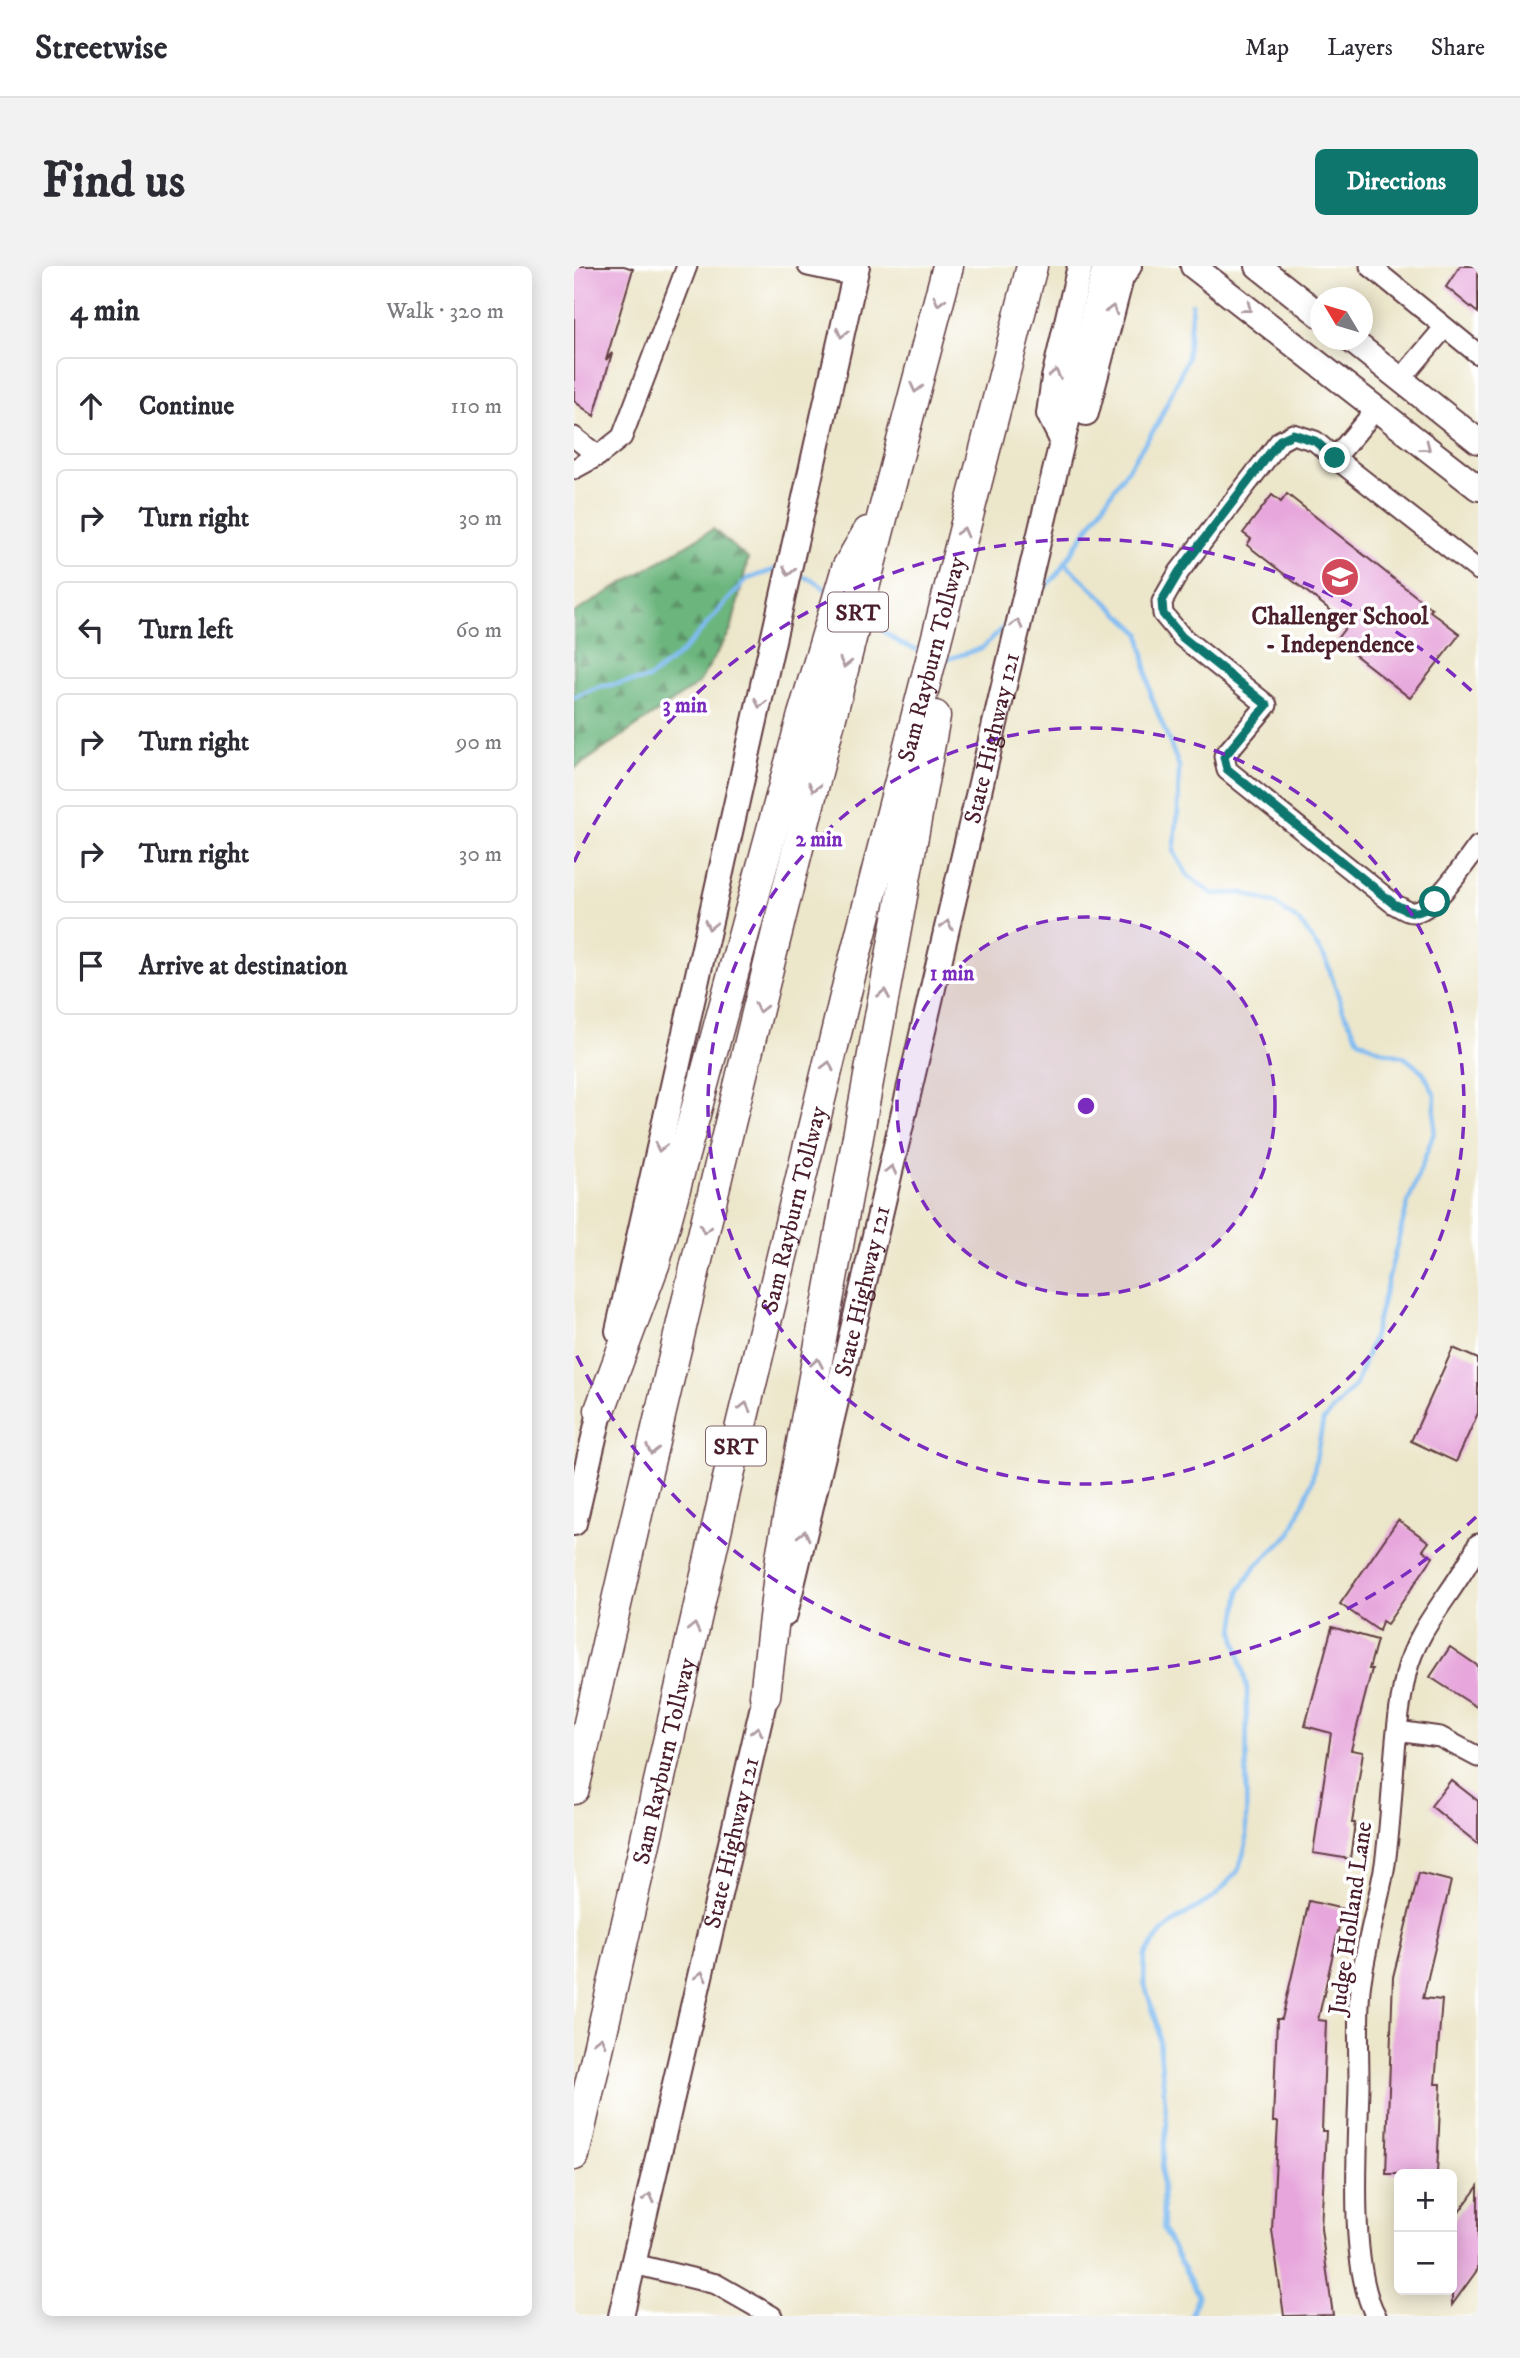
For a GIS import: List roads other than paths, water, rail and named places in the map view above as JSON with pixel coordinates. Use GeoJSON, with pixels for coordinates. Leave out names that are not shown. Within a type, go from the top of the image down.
{"type":"FeatureCollection","features":[{"type":"Feature","properties":{"kind":"highway","name":"SRT"},"geometry":{"type":"LineString","coordinates":[[574,1789],[817,718],[886,502],[948,266]]}},
{"type":"Feature","properties":{"kind":"highway","name":"Sam Rayburn Tollway"},"geometry":{"type":"LineString","coordinates":[[574,2155],[727,1483],[851,971],[943,667],[939,622],[1031,268]]}},
{"type":"Feature","properties":{"kind":"highway"},"geometry":{"type":"LineString","coordinates":[[600,1410],[655,1262],[817,718]]}},
{"type":"Feature","properties":{"kind":"highway"},"geometry":{"type":"LineString","coordinates":[[765,1696],[781,1557],[920,744]]}},
{"type":"Feature","properties":{"kind":"main road"},"geometry":{"type":"LineString","coordinates":[[1080,266],[1054,379],[1049,414],[1061,438],[1085,415],[1121,278],[1129,266]]}},
{"type":"Feature","properties":{"kind":"main road","name":"State Highway 121"},"geometry":{"type":"LineString","coordinates":[[621,2316],[1061,438],[1105,266]]}},
{"type":"Feature","properties":{"kind":"main road"},"geometry":{"type":"LineString","coordinates":[[1193,266],[1478,488]]}},
{"type":"Feature","properties":{"kind":"main road"},"geometry":{"type":"LineString","coordinates":[[1258,266],[1310,306]]}},
{"type":"Feature","properties":{"kind":"main road"},"geometry":{"type":"LineString","coordinates":[[574,1523],[856,271]]}},
{"type":"Feature","properties":{"kind":"main road"},"geometry":{"type":"LineString","coordinates":[[1364,350],[1478,441]]}},
{"type":"Feature","properties":{"kind":"main road"},"geometry":{"type":"LineString","coordinates":[[1377,408],[1401,379]]}},
{"type":"Feature","properties":{"kind":"street"},"geometry":{"type":"LineString","coordinates":[[574,469],[598,456],[622,437],[687,266]]}},
{"type":"Feature","properties":{"kind":"street"},"geometry":{"type":"LineString","coordinates":[[808,266],[856,271]]}},
{"type":"Feature","properties":{"kind":"street"},"geometry":{"type":"LineString","coordinates":[[1370,266],[1478,354]]}},
{"type":"Feature","properties":{"kind":"street"},"geometry":{"type":"LineString","coordinates":[[1401,379],[1445,327]]}},
{"type":"Feature","properties":{"kind":"street"},"geometry":{"type":"LineString","coordinates":[[1335,458],[1377,408]]}},
{"type":"Feature","properties":{"kind":"street"},"geometry":{"type":"LineString","coordinates":[[1478,570],[1315,441],[1293,434],[1280,440],[1179,572],[1162,601],[1163,614],[1182,637],[1267,705],[1224,757],[1227,769],[1394,904],[1411,913],[1425,910],[1435,902],[1478,846]]}},
{"type":"Feature","properties":{"kind":"street"},"geometry":{"type":"LineString","coordinates":[[574,437],[598,456]]}},
{"type":"Feature","properties":{"kind":"street","name":"Judge Holland Lane"},"geometry":{"type":"LineString","coordinates":[[1376,2316],[1361,2264],[1357,2197],[1360,1989],[1385,1863],[1397,1731],[1406,1672],[1418,1641],[1468,1566],[1478,1544]]}},
{"type":"Feature","properties":{"kind":"street"},"geometry":{"type":"LineString","coordinates":[[1397,1731],[1440,1737],[1478,1757]]}},
{"type":"Feature","properties":{"kind":"street"},"geometry":{"type":"LineString","coordinates":[[634,2264],[716,2284],[772,2316]]}},
{"type":"Feature","properties":{"kind":"waterway"},"geometry":{"type":"LineString","coordinates":[[1034,598],[1056,576],[1157,425],[1187,359],[1192,304]]}},
{"type":"Feature","properties":{"kind":"waterway"},"geometry":{"type":"LineString","coordinates":[[1065,563],[1140,633],[1151,696],[1179,766],[1174,852],[1188,876],[1213,894],[1243,893],[1275,904],[1301,923],[1326,960],[1343,1010],[1359,1040],[1382,1051],[1404,1057],[1423,1072],[1435,1095],[1434,1132],[1407,1206],[1373,1338],[1356,1384],[1323,1421],[1312,1481],[1291,1533],[1255,1567],[1240,1590],[1234,1631],[1247,1688],[1246,1845],[1238,1871],[1213,1898],[1162,1932],[1145,1954],[1144,1982],[1158,2028],[1167,2124],[1162,2167],[1163,2229],[1198,2295],[1191,2316]]}},
{"type":"Feature","properties":{"kind":"waterway"},"geometry":{"type":"LineString","coordinates":[[574,697],[598,687],[648,679],[681,653],[747,579],[774,570],[779,571]]}},
{"type":"Feature","properties":{"kind":"waterway"},"geometry":{"type":"LineString","coordinates":[[794,575],[811,579],[830,592]]}},
{"type":"Feature","properties":{"kind":"waterway"},"geometry":{"type":"LineString","coordinates":[[868,620],[901,644],[923,652]]}},
{"type":"Feature","properties":{"kind":"waterway"},"geometry":{"type":"LineString","coordinates":[[941,659],[982,648],[1008,623]]}},
{"type":"Feature","properties":{"kind":"place","name":"Challenger School - Independence"},"geometry":{"type":"Point","coordinates":[1340,577]}}]}
